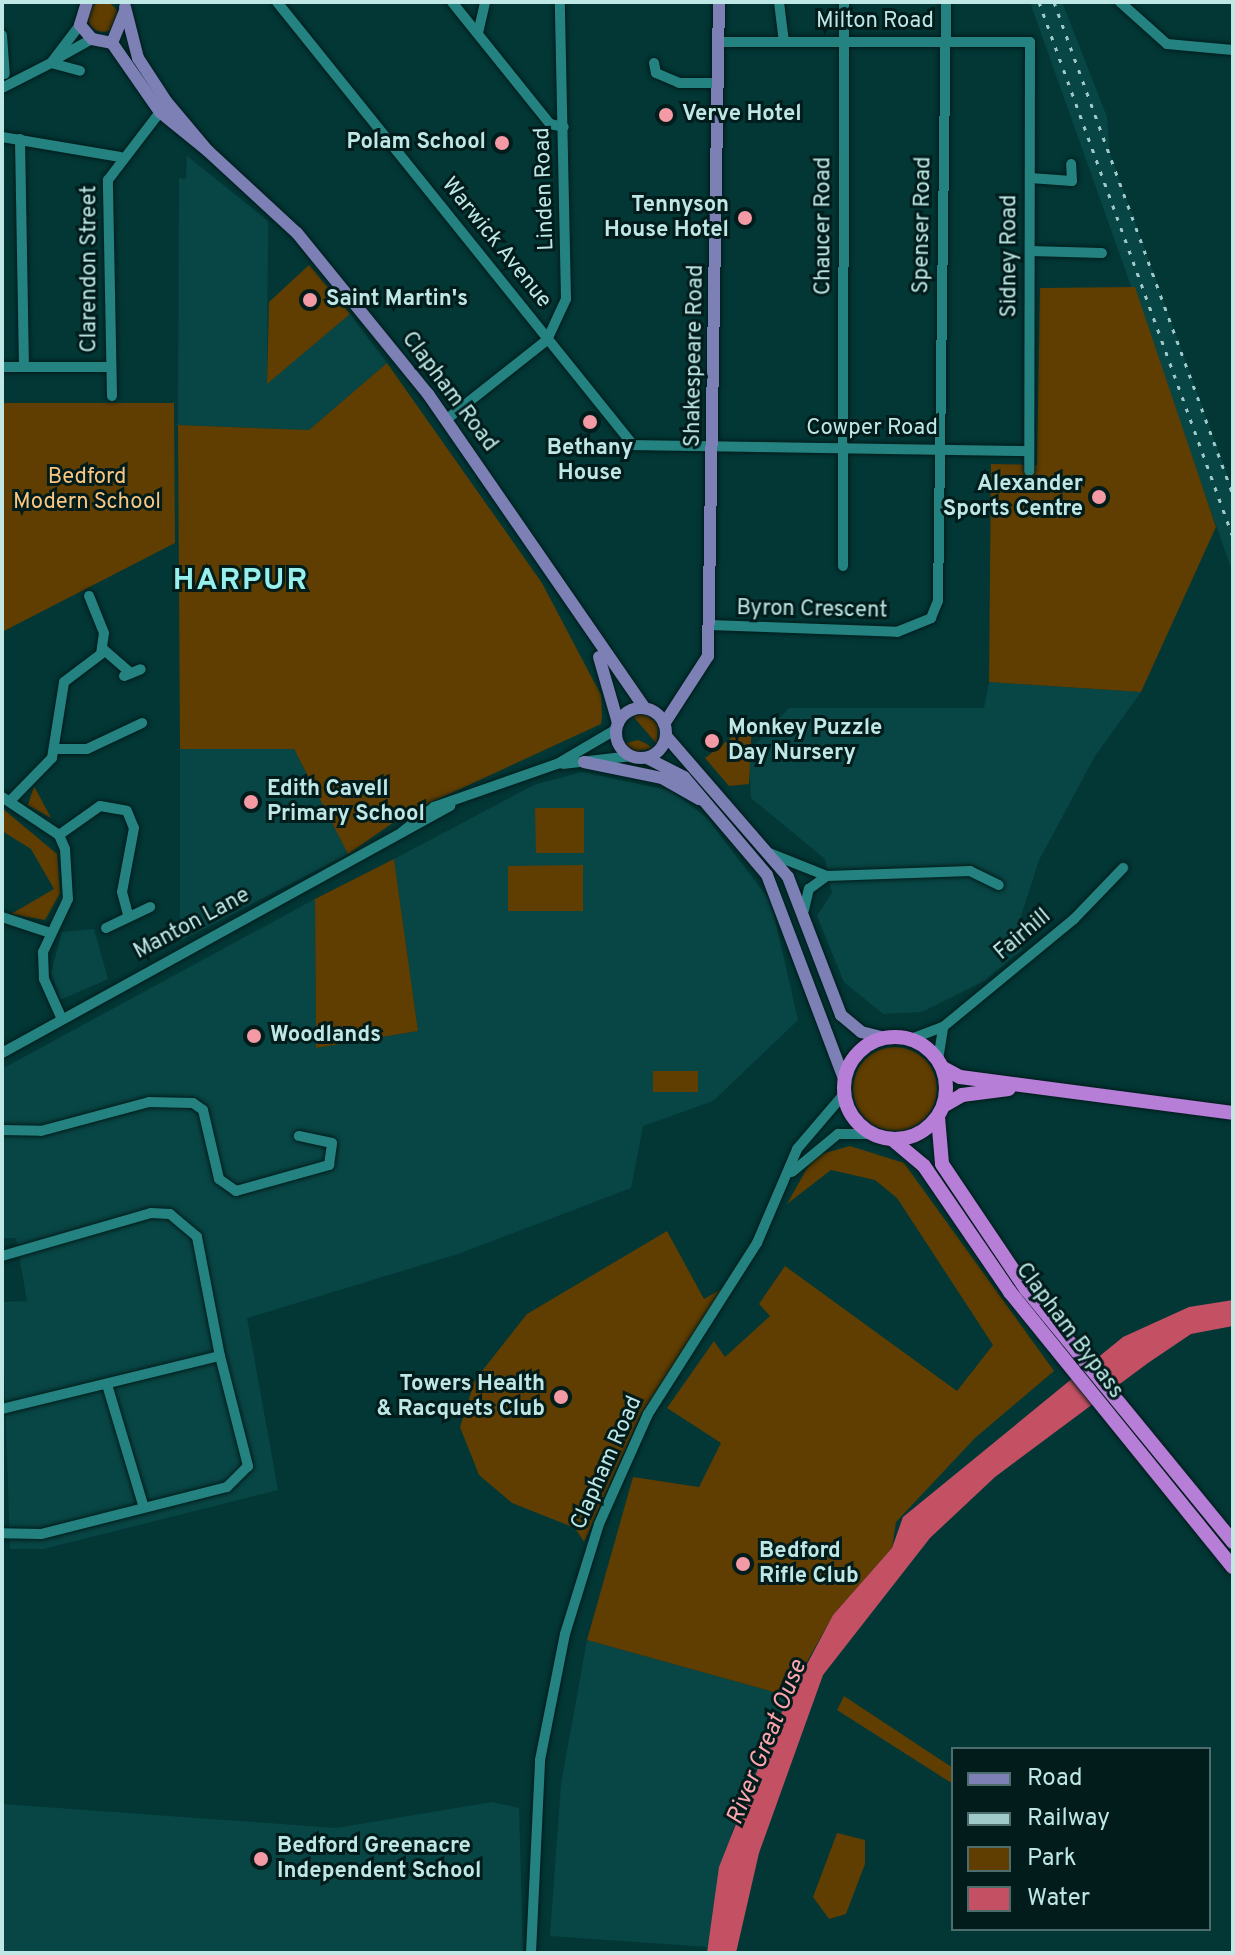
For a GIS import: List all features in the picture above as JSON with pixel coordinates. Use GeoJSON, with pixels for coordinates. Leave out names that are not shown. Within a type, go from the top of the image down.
{"type":"FeatureCollection","features":[{"type":"Feature","properties":{"kind":"highway"},"geometry":{"type":"LineString","coordinates":[[1049,1087],[976,1092],[893,1140],[872,1134],[850,1113],[844,1086],[858,1052],[885,1038],[911,1039],[941,1064],[1049,1087],[1233,1113]]}},
{"type":"Feature","properties":{"kind":"highway"},"geometry":{"type":"LineString","coordinates":[[941,1064],[941,1111]]}},
{"type":"Feature","properties":{"kind":"highway","name":"Clapham Bypass"},"geometry":{"type":"LineString","coordinates":[[941,1111],[942,1164],[1026,1289],[1230,1538]]}},
{"type":"Feature","properties":{"kind":"highway","name":"Clapham Bypass"},"geometry":{"type":"LineString","coordinates":[[893,1140],[924,1166],[1010,1292],[1233,1567]]}},
{"type":"Feature","properties":{"kind":"main road"},"geometry":{"type":"LineString","coordinates":[[78,2],[80,22],[92,39],[112,43],[124,4]]}},
{"type":"Feature","properties":{"kind":"main road"},"geometry":{"type":"LineString","coordinates":[[80,22],[87,2]]}},
{"type":"Feature","properties":{"kind":"main road","name":"Shakespeare Road"},"geometry":{"type":"LineString","coordinates":[[665,730],[708,656],[714,448],[719,2]]}},
{"type":"Feature","properties":{"kind":"main road","name":"Clapham Road"},"geometry":{"type":"LineString","coordinates":[[124,4],[138,58],[208,151]]}},
{"type":"Feature","properties":{"kind":"main road","name":"Clapham Road"},"geometry":{"type":"LineString","coordinates":[[112,43],[160,112],[208,151],[297,233],[447,419],[596,646],[648,710]]}},
{"type":"Feature","properties":{"kind":"main road","name":"Clapham Road"},"geometry":{"type":"LineString","coordinates":[[596,646],[616,726]]}},
{"type":"Feature","properties":{"kind":"main road"},"geometry":{"type":"LineString","coordinates":[[681,703],[648,710],[616,726],[617,744],[632,756],[647,758],[675,769],[767,875],[802,952],[844,1086]]}},
{"type":"Feature","properties":{"kind":"main road"},"geometry":{"type":"LineString","coordinates":[[648,710],[769,853],[795,891],[841,1015],[861,1032],[885,1038]]}},
{"type":"Feature","properties":{"kind":"main road"},"geometry":{"type":"LineString","coordinates":[[647,758],[665,730]]}},
{"type":"Feature","properties":{"kind":"main road"},"geometry":{"type":"LineString","coordinates":[[584,762],[662,778],[705,802]]}},
{"type":"Feature","properties":{"kind":"main road"},"geometry":{"type":"LineString","coordinates":[[795,891],[802,952]]}},
{"type":"Feature","properties":{"kind":"street","name":"Warwick Avenue"},"geometry":{"type":"LineString","coordinates":[[277,2],[633,445],[714,448]]}},
{"type":"Feature","properties":{"kind":"street"},"geometry":{"type":"LineString","coordinates":[[452,2],[550,124],[564,127]]}},
{"type":"Feature","properties":{"kind":"street"},"geometry":{"type":"LineString","coordinates":[[478,33],[485,2]]}},
{"type":"Feature","properties":{"kind":"street","name":"Linden Road"},"geometry":{"type":"LineString","coordinates":[[547,340],[568,283],[560,2]]}},
{"type":"Feature","properties":{"kind":"street"},"geometry":{"type":"LineString","coordinates":[[779,2],[784,42]]}},
{"type":"Feature","properties":{"kind":"street","name":"Chaucer Road"},"geometry":{"type":"LineString","coordinates":[[843,566],[844,2]]}},
{"type":"Feature","properties":{"kind":"street","name":"Spenser Road"},"geometry":{"type":"LineString","coordinates":[[941,449],[946,2]]}},
{"type":"Feature","properties":{"kind":"street"},"geometry":{"type":"LineString","coordinates":[[1120,2],[1167,44],[1233,50]]}},
{"type":"Feature","properties":{"kind":"street"},"geometry":{"type":"LineString","coordinates":[[53,61],[80,22]]}},
{"type":"Feature","properties":{"kind":"street"},"geometry":{"type":"LineString","coordinates":[[2,35],[5,74]]}},
{"type":"Feature","properties":{"kind":"street"},"geometry":{"type":"LineString","coordinates":[[2,88],[92,39]]}},
{"type":"Feature","properties":{"kind":"street","name":"Milton Road"},"geometry":{"type":"LineString","coordinates":[[719,42],[1030,42]]}},
{"type":"Feature","properties":{"kind":"street","name":"Sidney Road"},"geometry":{"type":"LineString","coordinates":[[1029,471],[1030,42]]}},
{"type":"Feature","properties":{"kind":"street"},"geometry":{"type":"LineString","coordinates":[[53,61],[80,71]]}},
{"type":"Feature","properties":{"kind":"street"},"geometry":{"type":"LineString","coordinates":[[654,63],[656,73],[679,83],[719,83]]}},
{"type":"Feature","properties":{"kind":"street","name":"Clarendon Street"},"geometry":{"type":"LineString","coordinates":[[112,396],[108,180],[120,157],[160,112]]}},
{"type":"Feature","properties":{"kind":"street"},"geometry":{"type":"LineString","coordinates":[[2,137],[120,157]]}},
{"type":"Feature","properties":{"kind":"street"},"geometry":{"type":"LineString","coordinates":[[20,139],[24,367]]}},
{"type":"Feature","properties":{"kind":"street"},"geometry":{"type":"LineString","coordinates":[[1030,178],[1072,181],[1071,164]]}},
{"type":"Feature","properties":{"kind":"street"},"geometry":{"type":"LineString","coordinates":[[1030,251],[1102,253]]}},
{"type":"Feature","properties":{"kind":"street"},"geometry":{"type":"LineString","coordinates":[[447,419],[547,340]]}},
{"type":"Feature","properties":{"kind":"street"},"geometry":{"type":"LineString","coordinates":[[2,367],[110,367]]}},
{"type":"Feature","properties":{"kind":"street","name":"Cowper Road"},"geometry":{"type":"LineString","coordinates":[[714,448],[1029,451]]}},
{"type":"Feature","properties":{"kind":"street","name":"Byron Crescent"},"geometry":{"type":"LineString","coordinates":[[710,625],[847,634],[897,632],[931,618],[942,583],[941,449]]}},
{"type":"Feature","properties":{"kind":"street"},"geometry":{"type":"LineString","coordinates":[[89,596],[103,649],[132,673]]}},
{"type":"Feature","properties":{"kind":"street"},"geometry":{"type":"LineString","coordinates":[[61,1017],[44,979],[50,933],[70,882],[59,835],[6,799],[56,749],[64,682],[103,649]]}},
{"type":"Feature","properties":{"kind":"street","name":"Manton Lane"},"geometry":{"type":"LineString","coordinates":[[2,1053],[61,1017],[450,806],[557,764],[616,726]]}},
{"type":"Feature","properties":{"kind":"street"},"geometry":{"type":"LineString","coordinates":[[56,749],[87,749],[136,730]]}},
{"type":"Feature","properties":{"kind":"street","name":"Manton Lane"},"geometry":{"type":"LineString","coordinates":[[557,764],[632,756]]}},
{"type":"Feature","properties":{"kind":"street"},"geometry":{"type":"LineString","coordinates":[[59,835],[100,806],[127,811],[134,828],[122,892],[128,915]]}},
{"type":"Feature","properties":{"kind":"street"},"geometry":{"type":"LineString","coordinates":[[769,853],[827,876],[970,871],[999,885]]}},
{"type":"Feature","properties":{"kind":"street","name":"Fairhill"},"geometry":{"type":"LineString","coordinates":[[911,1039],[943,1027],[1123,868]]}},
{"type":"Feature","properties":{"kind":"street"},"geometry":{"type":"LineString","coordinates":[[795,891],[813,873]]}},
{"type":"Feature","properties":{"kind":"street"},"geometry":{"type":"LineString","coordinates":[[804,910],[809,889],[827,876]]}},
{"type":"Feature","properties":{"kind":"street"},"geometry":{"type":"LineString","coordinates":[[106,928],[150,907]]}},
{"type":"Feature","properties":{"kind":"street"},"geometry":{"type":"LineString","coordinates":[[2,917],[50,933]]}},
{"type":"Feature","properties":{"kind":"street"},"geometry":{"type":"LineString","coordinates":[[941,1064],[943,1027]]}},
{"type":"Feature","properties":{"kind":"street","name":"Clapham Road"},"geometry":{"type":"LineString","coordinates":[[531,1953],[538,1787],[562,1647],[609,1495],[648,1414],[736,1280],[784,1184],[797,1149],[844,1086]]}},
{"type":"Feature","properties":{"kind":"street"},"geometry":{"type":"LineString","coordinates":[[2,1130],[41,1131],[149,1102],[193,1103],[203,1110],[219,1179],[236,1191],[329,1165],[332,1143],[299,1136]]}},
{"type":"Feature","properties":{"kind":"street","name":"Clapham Road"},"geometry":{"type":"LineString","coordinates":[[784,1184],[820,1144],[850,1131],[872,1134]]}},
{"type":"Feature","properties":{"kind":"street"},"geometry":{"type":"LineString","coordinates":[[2,1256],[151,1213],[170,1214],[197,1237],[220,1356],[248,1466],[227,1487],[143,1505],[41,1534],[2,1533]]}},
{"type":"Feature","properties":{"kind":"street"},"geometry":{"type":"LineString","coordinates":[[2,1409],[108,1388],[220,1356]]}},
{"type":"Feature","properties":{"kind":"street"},"geometry":{"type":"LineString","coordinates":[[108,1388],[143,1505]]}},
{"type":"Feature","properties":{"kind":"shaded area"},"geometry":{"type":"Polygon","coordinates":[[[1030,2],[1062,2],[1107,117],[1110,154],[1233,491],[1233,573],[1030,2]]]}},
{"type":"Feature","properties":{"kind":"shaded area"},"geometry":{"type":"Polygon","coordinates":[[[187,156],[268,221],[267,383],[350,314],[387,363],[309,430],[178,425],[179,178],[186,179],[187,156]]]}},
{"type":"Feature","properties":{"kind":"shaded area"},"geometry":{"type":"Polygon","coordinates":[[[989,682],[1141,692],[1095,756],[1039,860],[1021,916],[1022,950],[984,981],[922,1012],[883,1014],[844,982],[817,916],[832,893],[825,859],[751,798],[749,751],[789,708],[984,708],[989,682]]]}},
{"type":"Feature","properties":{"kind":"shaded area","name":"Edith Cavell Primary School"},"geometry":{"type":"Polygon","coordinates":[[[180,749],[294,749],[348,854],[180,941],[180,749]]]}},
{"type":"Feature","properties":{"kind":"shaded area"},"geometry":{"type":"Polygon","coordinates":[[[582,772],[672,791],[707,818],[771,902],[798,1020],[713,1101],[643,1126],[631,1188],[458,1254],[247,1318],[278,1490],[43,1549],[10,1549],[2,1302],[27,1301],[16,1238],[2,1238],[2,1069],[315,899],[316,1048],[418,1031],[394,859],[534,785],[582,772]]]}},
{"type":"Feature","properties":{"kind":"shaded area"},"geometry":{"type":"Polygon","coordinates":[[[94,929],[108,979],[60,1000],[51,972],[62,932],[94,929]]]}},
{"type":"Feature","properties":{"kind":"shaded area"},"geometry":{"type":"Polygon","coordinates":[[[587,1640],[788,1696],[732,1831],[709,1947],[550,1936],[561,1784],[587,1640]]]}},
{"type":"Feature","properties":{"kind":"shaded area","name":"Bedford Greenacre Independent School"},"geometry":{"type":"Polygon","coordinates":[[[492,1802],[519,1808],[523,1953],[2,1953],[2,1804],[336,1828],[492,1802]]]}},
{"type":"Feature","properties":{"kind":"green space"},"geometry":{"type":"Polygon","coordinates":[[[103,2],[114,6],[118,17],[114,28],[103,32],[92,28],[88,17],[92,6],[103,2]]]}},
{"type":"Feature","properties":{"kind":"green space"},"geometry":{"type":"Polygon","coordinates":[[[309,265],[350,314],[267,384],[269,302],[309,265]]]}},
{"type":"Feature","properties":{"kind":"green space","name":"Alexander Sports Centre"},"geometry":{"type":"Polygon","coordinates":[[[1135,287],[1216,527],[1141,692],[989,682],[991,464],[1037,465],[1040,288],[1135,287]]]}},
{"type":"Feature","properties":{"kind":"green space","name":"Bedford Modern School"},"geometry":{"type":"Polygon","coordinates":[[[387,363],[542,583],[601,695],[602,717],[601,724],[412,811],[398,805],[397,820],[348,854],[294,749],[180,749],[178,425],[309,430],[387,363]]]}},
{"type":"Feature","properties":{"kind":"green space","name":"Bedford Modern School"},"geometry":{"type":"Polygon","coordinates":[[[2,403],[174,403],[175,543],[2,632],[2,403]]]}},
{"type":"Feature","properties":{"kind":"green space"},"geometry":{"type":"Polygon","coordinates":[[[641,712],[658,723],[657,744],[631,714],[641,712]]]}},
{"type":"Feature","properties":{"kind":"green space"},"geometry":{"type":"Polygon","coordinates":[[[752,722],[749,784],[729,786],[705,758],[752,722]]]}},
{"type":"Feature","properties":{"kind":"green space"},"geometry":{"type":"Polygon","coordinates":[[[638,740],[653,748],[634,752],[623,744],[638,740]]]}},
{"type":"Feature","properties":{"kind":"green space"},"geometry":{"type":"Polygon","coordinates":[[[34,786],[51,818],[28,805],[34,786]]]}},
{"type":"Feature","properties":{"kind":"green space"},"geometry":{"type":"Polygon","coordinates":[[[2,808],[57,854],[60,893],[45,920],[11,914],[54,889],[31,849],[2,831],[2,808]]]}},
{"type":"Feature","properties":{"kind":"green space"},"geometry":{"type":"Polygon","coordinates":[[[535,808],[584,808],[584,853],[536,853],[535,808]]]}},
{"type":"Feature","properties":{"kind":"green space"},"geometry":{"type":"Polygon","coordinates":[[[394,859],[418,1031],[316,1048],[315,899],[394,859]]]}},
{"type":"Feature","properties":{"kind":"green space"},"geometry":{"type":"Polygon","coordinates":[[[583,865],[583,911],[508,911],[508,866],[583,865]]]}},
{"type":"Feature","properties":{"kind":"green space"},"geometry":{"type":"Polygon","coordinates":[[[895,1047],[911,1050],[925,1059],[934,1073],[937,1089],[934,1105],[925,1119],[911,1128],[895,1131],[879,1128],[865,1119],[856,1105],[853,1089],[856,1073],[865,1059],[879,1050],[895,1047]]]}},
{"type":"Feature","properties":{"kind":"green space"},"geometry":{"type":"Polygon","coordinates":[[[653,1071],[698,1071],[698,1092],[653,1092],[653,1071]]]}},
{"type":"Feature","properties":{"kind":"green space"},"geometry":{"type":"Polygon","coordinates":[[[850,1146],[904,1163],[1054,1371],[975,1438],[896,1522],[892,1548],[833,1615],[788,1696],[587,1640],[633,1477],[699,1487],[721,1443],[667,1408],[714,1341],[725,1357],[770,1316],[759,1304],[785,1266],[957,1391],[993,1345],[897,1198],[875,1180],[831,1170],[787,1204],[814,1156],[850,1146]]]}},
{"type":"Feature","properties":{"kind":"green space","name":"Towers Health & Racquets Club"},"geometry":{"type":"Polygon","coordinates":[[[667,1231],[704,1299],[728,1285],[641,1414],[584,1542],[575,1528],[512,1503],[479,1475],[460,1427],[475,1380],[527,1314],[667,1231]]]}},
{"type":"Feature","properties":{"kind":"green space"},"geometry":{"type":"Polygon","coordinates":[[[844,1696],[951,1767],[951,1783],[837,1710],[844,1696]]]}},
{"type":"Feature","properties":{"kind":"green space"},"geometry":{"type":"Polygon","coordinates":[[[837,1833],[865,1840],[865,1864],[846,1914],[829,1919],[813,1897],[837,1833]]]}},
{"type":"Feature","properties":{"kind":"water","name":"River Great Ouse"},"geometry":{"type":"Polygon","coordinates":[[[1233,1300],[1233,1326],[1191,1334],[1148,1363],[995,1477],[930,1538],[823,1675],[759,1853],[736,1953],[707,1953],[719,1867],[776,1723],[833,1615],[892,1548],[903,1517],[1123,1337],[1189,1307],[1233,1300]]]}},
{"type":"Feature","properties":{"kind":"railway"},"geometry":{"type":"LineString","coordinates":[[1039,2],[1233,537]]}},
{"type":"Feature","properties":{"kind":"railway"},"geometry":{"type":"LineString","coordinates":[[1054,2],[1233,495]]}},
{"type":"Feature","properties":{"kind":"place","name":"Verve Hotel"},"geometry":{"type":"Point","coordinates":[666,115]}},
{"type":"Feature","properties":{"kind":"place","name":"Polam School"},"geometry":{"type":"Point","coordinates":[502,143]}},
{"type":"Feature","properties":{"kind":"place","name":"Tennyson House Hotel"},"geometry":{"type":"Point","coordinates":[745,218]}},
{"type":"Feature","properties":{"kind":"place","name":"Saint Martin's"},"geometry":{"type":"Point","coordinates":[310,300]}},
{"type":"Feature","properties":{"kind":"place","name":"Bethany House"},"geometry":{"type":"Point","coordinates":[590,422]}},
{"type":"Feature","properties":{"kind":"place","name":"Alexander Sports Centre"},"geometry":{"type":"Point","coordinates":[1099,497]}},
{"type":"Feature","properties":{"kind":"place","name":"Monkey Puzzle Day Nursery"},"geometry":{"type":"Point","coordinates":[712,741]}},
{"type":"Feature","properties":{"kind":"place","name":"Edith Cavell Primary School"},"geometry":{"type":"Point","coordinates":[251,802]}},
{"type":"Feature","properties":{"kind":"place","name":"Woodlands"},"geometry":{"type":"Point","coordinates":[254,1036]}},
{"type":"Feature","properties":{"kind":"place","name":"Towers Health & Racquets Club"},"geometry":{"type":"Point","coordinates":[561,1397]}},
{"type":"Feature","properties":{"kind":"place","name":"Bedford Rifle Club"},"geometry":{"type":"Point","coordinates":[743,1564]}},
{"type":"Feature","properties":{"kind":"place","name":"Bedford Greenacre Independent School"},"geometry":{"type":"Point","coordinates":[261,1859]}},
{"type":"Feature","properties":{"kind":"district","name":"HARPUR"},"geometry":{"type":"Point","coordinates":[241,582]}}]}
